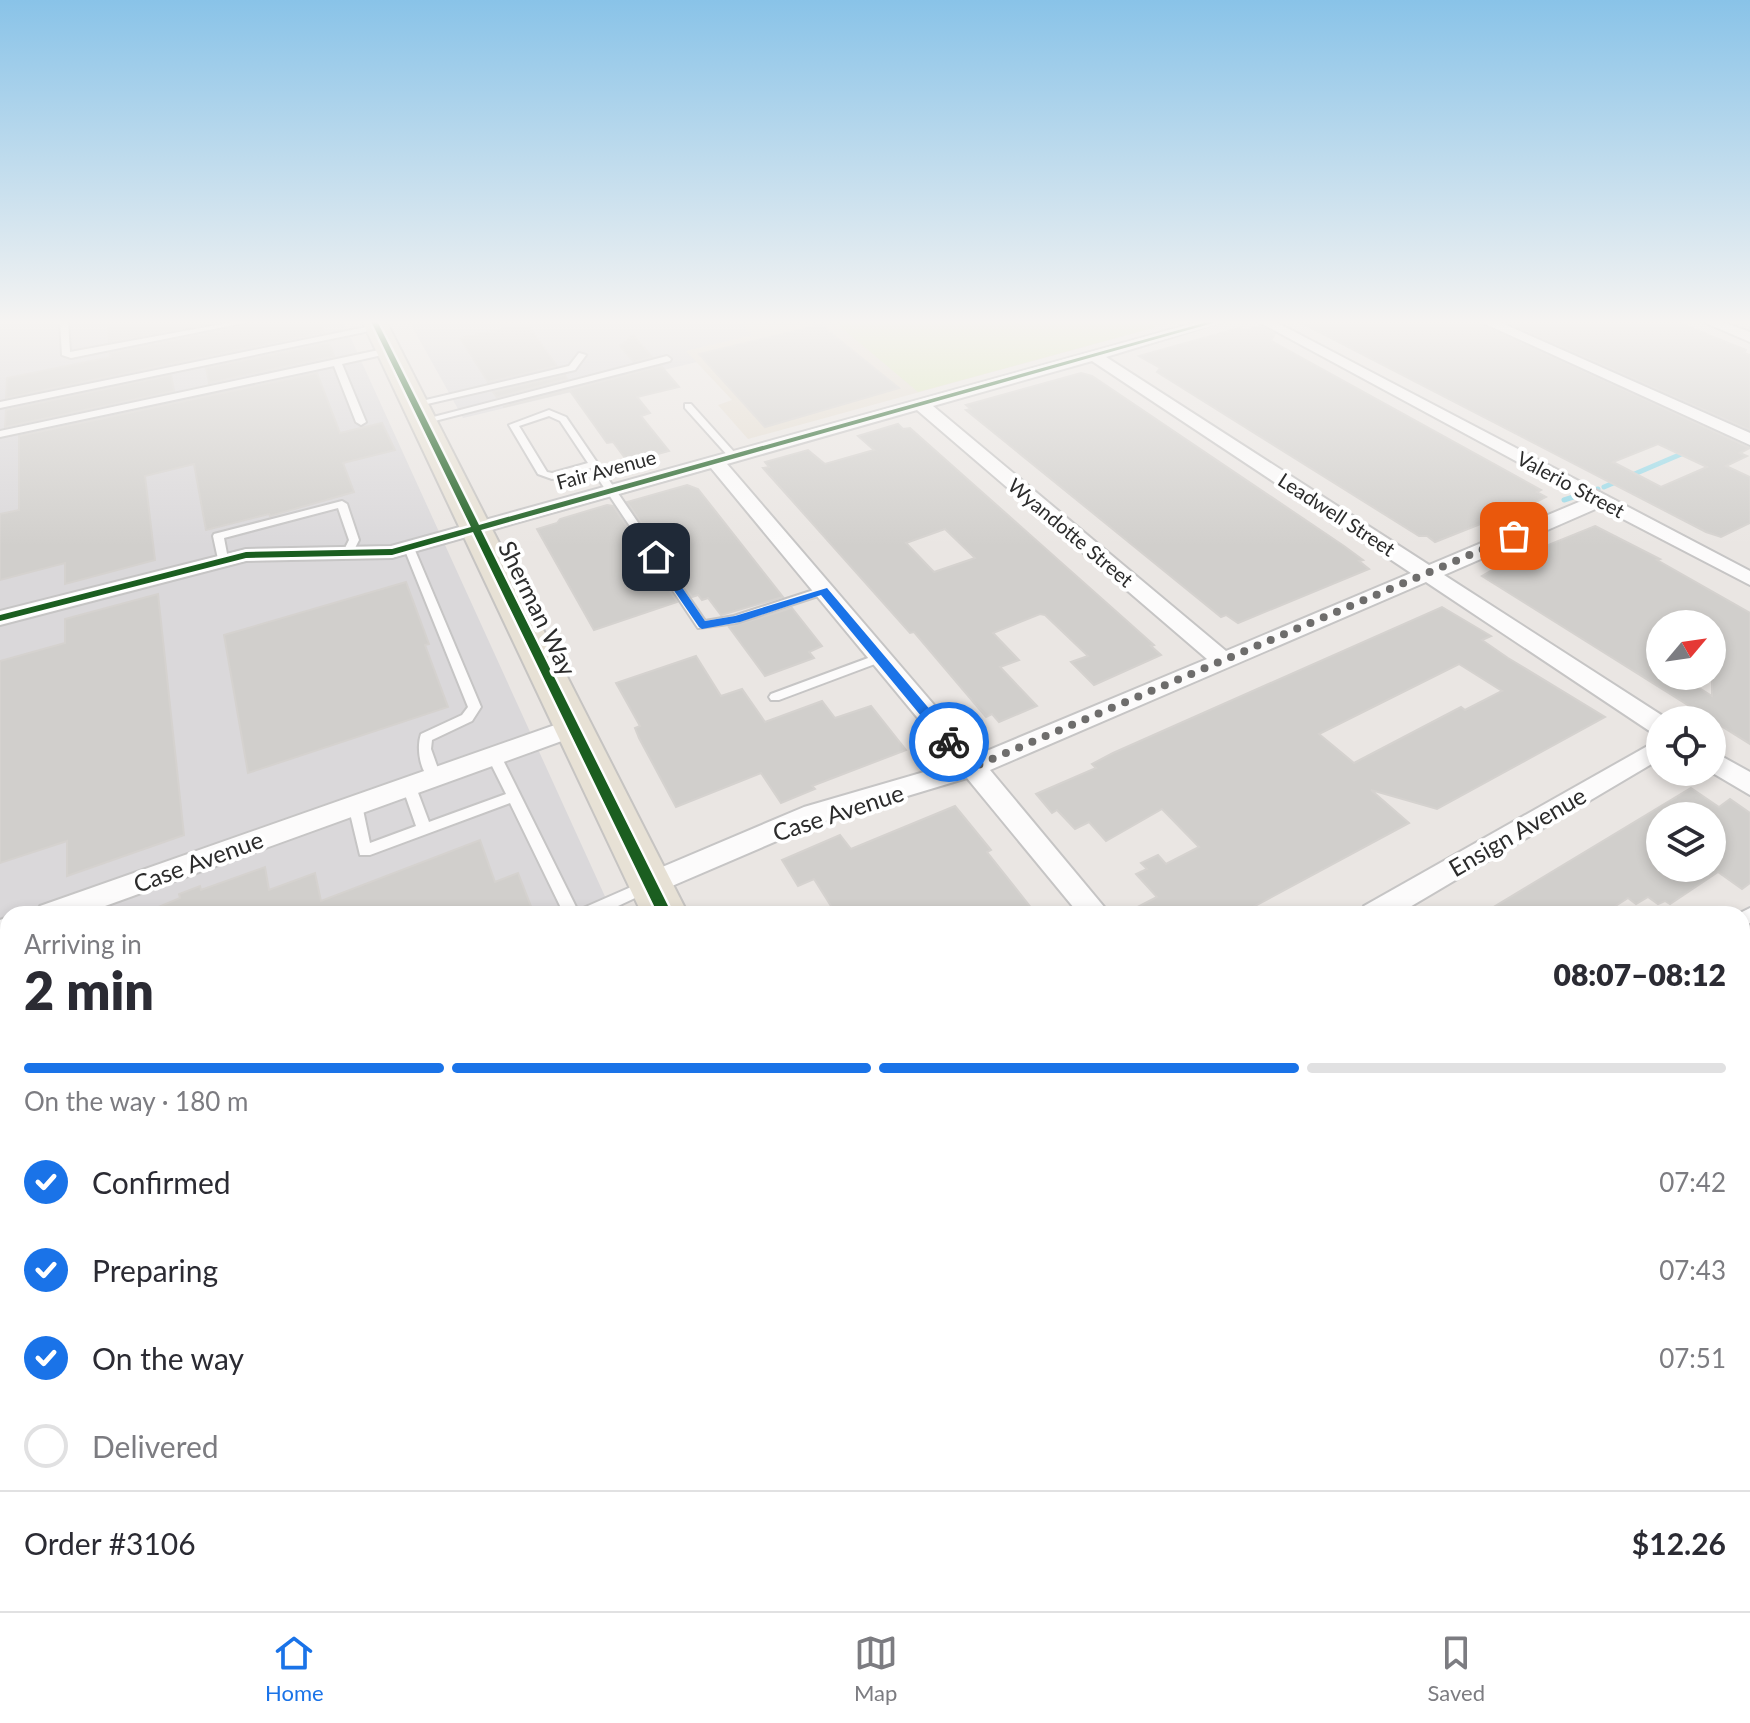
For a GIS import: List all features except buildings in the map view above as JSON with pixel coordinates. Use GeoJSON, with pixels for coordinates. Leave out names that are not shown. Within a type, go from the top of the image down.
{"type":"FeatureCollection","features":[{"type":"Feature","properties":{"kind":"main road","name":"Sherman Way"},"geometry":{"type":"LineString","coordinates":[[410,396],[658,899]]}},
{"type":"Feature","properties":{"kind":"street","name":"Fair Avenue"},"geometry":{"type":"LineString","coordinates":[[0,618],[246,555],[372,554],[409,548],[944,396]]}},
{"type":"Feature","properties":{"kind":"street","name":"Leadwell Street"},"geometry":{"type":"LineString","coordinates":[[1156,396],[1646,717]]}},
{"type":"Feature","properties":{"kind":"street","name":"Valerio Street"},"geometry":{"type":"LineString","coordinates":[[1406,396],[1750,579]]}},
{"type":"Feature","properties":{"kind":"street"},"geometry":{"type":"LineString","coordinates":[[1653,396],[1750,440]]}},
{"type":"Feature","properties":{"kind":"street","name":"Wyandotte Street"},"geometry":{"type":"LineString","coordinates":[[919,403],[1224,661]]}},
{"type":"Feature","properties":{"kind":"street"},"geometry":{"type":"LineString","coordinates":[[723,458],[823,591],[1089,906]]}},
{"type":"Feature","properties":{"kind":"street","name":"Case Avenue"},"geometry":{"type":"LineString","coordinates":[[658,899],[813,814],[971,768],[1601,500]]}},
{"type":"Feature","properties":{"kind":"street","name":"Case Avenue"},"geometry":{"type":"LineString","coordinates":[[72,906],[572,728]]}},
{"type":"Feature","properties":{"kind":"street","name":"Ensign Avenue"},"geometry":{"type":"LineString","coordinates":[[1388,906],[1646,756]]}},
{"type":"Feature","properties":{"kind":"street"},"geometry":{"type":"LineString","coordinates":[[1726,769],[1750,785]]}},
{"type":"Feature","properties":{"kind":"lane"},"geometry":{"type":"LineString","coordinates":[[0,405],[42,396]]}},
{"type":"Feature","properties":{"kind":"lane"},"geometry":{"type":"LineString","coordinates":[[0,434],[182,396]]}},
{"type":"Feature","properties":{"kind":"lane"},"geometry":{"type":"LineString","coordinates":[[350,396],[361,422]]}},
{"type":"Feature","properties":{"kind":"lane"},"geometry":{"type":"LineString","coordinates":[[418,412],[473,396]]}},
{"type":"Feature","properties":{"kind":"lane"},"geometry":{"type":"LineString","coordinates":[[418,412],[492,396]]}},
{"type":"Feature","properties":{"kind":"lane"},"geometry":{"type":"LineString","coordinates":[[688,406],[723,458]]}},
{"type":"Feature","properties":{"kind":"lane"},"geometry":{"type":"LineString","coordinates":[[593,465],[552,476],[543,474],[514,425],[549,413],[563,419],[702,625],[736,619],[823,591]]}},
{"type":"Feature","properties":{"kind":"lane"},"geometry":{"type":"LineString","coordinates":[[223,559],[218,536],[342,504],[354,540],[347,554]]}},
{"type":"Feature","properties":{"kind":"lane"},"geometry":{"type":"LineString","coordinates":[[242,530],[246,555]]}},
{"type":"Feature","properties":{"kind":"lane"},"geometry":{"type":"LineString","coordinates":[[409,548],[475,707],[467,718],[426,737],[422,782],[424,829]]}},
{"type":"Feature","properties":{"kind":"lane"},"geometry":{"type":"LineString","coordinates":[[775,697],[879,658]]}},
{"type":"Feature","properties":{"kind":"lane"},"geometry":{"type":"LineString","coordinates":[[494,756],[568,906]]}},
{"type":"Feature","properties":{"kind":"lane"},"geometry":{"type":"LineString","coordinates":[[355,805],[365,851],[512,797]]}},
{"type":"Feature","properties":{"kind":"lane"},"geometry":{"type":"LineString","coordinates":[[624,906],[658,899]]}},
{"type":"Feature","properties":{"kind":"shaded area"},"geometry":{"type":"Polygon","coordinates":[[[0,396],[377,396],[609,906],[0,906],[0,396]]]}},
{"type":"Feature","properties":{"kind":"shaded area"},"geometry":{"type":"Polygon","coordinates":[[[451,396],[554,396],[463,418],[451,396]]]}},
{"type":"Feature","properties":{"kind":"shaded area"},"geometry":{"type":"Polygon","coordinates":[[[728,396],[904,396],[748,439],[718,405],[732,400],[728,396]]]}},
{"type":"Feature","properties":{"kind":"waterway"},"geometry":{"type":"LineString","coordinates":[[1726,434],[1746,431]]}},
{"type":"Feature","properties":{"kind":"waterway"},"geometry":{"type":"LineString","coordinates":[[1604,487],[1686,452]]}},
{"type":"Feature","properties":{"kind":"waterway"},"geometry":{"type":"LineString","coordinates":[[1564,500],[1598,489]]}},
{"type":"Feature","properties":{"kind":"cycle path"},"geometry":{"type":"LineString","coordinates":[[411,396],[661,906]]}},
{"type":"Feature","properties":{"kind":"cycle path"},"geometry":{"type":"LineString","coordinates":[[0,618],[246,555],[392,552],[948,396]]}},
{"type":"Feature","properties":{"kind":"way so far"},"geometry":{"type":"LineString","coordinates":[[949,742],[971,768],[1514,536]]}},
{"type":"Feature","properties":{"kind":"route"},"geometry":{"type":"LineString","coordinates":[[656,557],[702,625],[736,619],[823,591],[949,742]]}}]}
